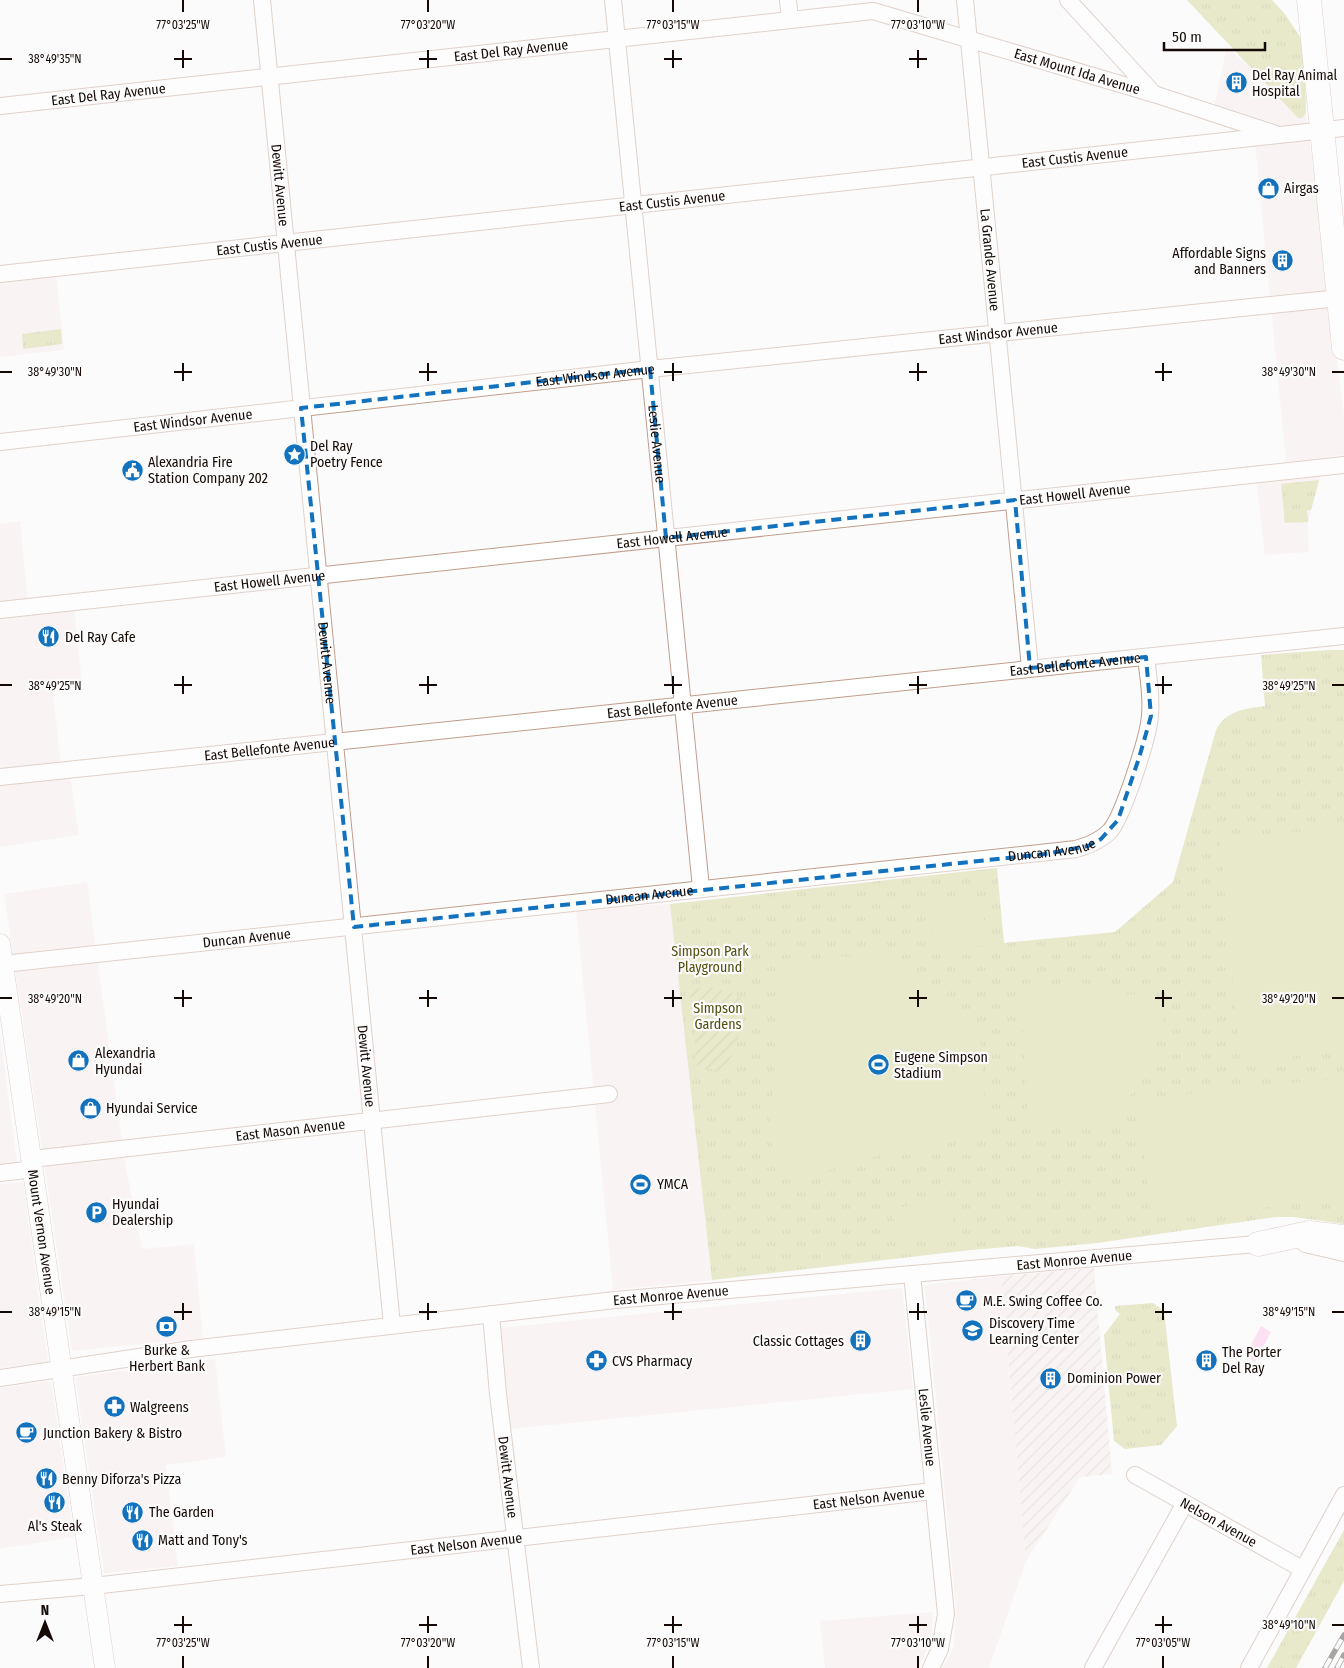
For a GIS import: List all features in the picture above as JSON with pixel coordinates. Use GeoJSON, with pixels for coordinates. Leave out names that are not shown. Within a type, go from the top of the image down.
{"type":"FeatureCollection","features":[{"type":"Feature","properties":{"kind":"highway"},"geometry":{"type":"LineString","coordinates":[[1309,0],[1333,129],[1339,298],[1344,348]]}},
{"type":"Feature","properties":{"kind":"highway"},"geometry":{"type":"LineString","coordinates":[[1258,1244],[1309,1233],[1344,1237]]}},
{"type":"Feature","properties":{"kind":"main road","name":"Mount Vernon Avenue"},"geometry":{"type":"LineString","coordinates":[[0,944],[105,1668]]}},
{"type":"Feature","properties":{"kind":"street","name":"Dewitt Avenue"},"geometry":{"type":"LineString","coordinates":[[262,0],[287,243],[317,576],[354,927],[371,1121],[392,1325]]}},
{"type":"Feature","properties":{"kind":"street","name":"Leslie Avenue"},"geometry":{"type":"LineString","coordinates":[[613,0],[701,888]]}},
{"type":"Feature","properties":{"kind":"street"},"geometry":{"type":"LineString","coordinates":[[788,0],[790,20]]}},
{"type":"Feature","properties":{"kind":"street","name":"La Grande Avenue"},"geometry":{"type":"LineString","coordinates":[[965,0],[1030,668]]}},
{"type":"Feature","properties":{"kind":"street"},"geometry":{"type":"LineString","coordinates":[[1068,0],[1154,94]]}},
{"type":"Feature","properties":{"kind":"street","name":"East Del Ray Avenue"},"geometry":{"type":"LineString","coordinates":[[0,106],[873,11]]}},
{"type":"Feature","properties":{"kind":"street","name":"East Mount Ida Avenue"},"geometry":{"type":"LineString","coordinates":[[873,11],[1154,94],[1281,136]]}},
{"type":"Feature","properties":{"kind":"street","name":"East Custis Avenue"},"geometry":{"type":"LineString","coordinates":[[0,274],[1333,129]]}},
{"type":"Feature","properties":{"kind":"street","name":"East Windsor Avenue"},"geometry":{"type":"LineString","coordinates":[[0,442],[650,369],[1339,298]]}},
{"type":"Feature","properties":{"kind":"street","name":"East Howell Avenue"},"geometry":{"type":"LineString","coordinates":[[0,610],[1344,465]]}},
{"type":"Feature","properties":{"kind":"street","name":"East Bellefonte Avenue"},"geometry":{"type":"LineString","coordinates":[[0,778],[683,704],[1344,636]]}},
{"type":"Feature","properties":{"kind":"street","name":"Duncan Avenue"},"geometry":{"type":"LineString","coordinates":[[3,964],[701,888],[1045,854],[1076,849],[1102,839],[1118,820],[1123,807],[1150,716],[1146,657]]}},
{"type":"Feature","properties":{"kind":"street","name":"East Mason Avenue"},"geometry":{"type":"LineString","coordinates":[[0,1173],[33,1164],[371,1121],[609,1094]]}},
{"type":"Feature","properties":{"kind":"street","name":"East Monroe Avenue"},"geometry":{"type":"LineString","coordinates":[[0,1378],[191,1349],[692,1292],[1258,1244],[1304,1244],[1344,1253]]}},
{"type":"Feature","properties":{"kind":"street","name":"Leslie Avenue"},"geometry":{"type":"LineString","coordinates":[[912,1274],[946,1614],[940,1649],[932,1668]]}},
{"type":"Feature","properties":{"kind":"street","name":"Dewitt Avenue"},"geometry":{"type":"LineString","coordinates":[[491,1314],[498,1394],[531,1668]]}},
{"type":"Feature","properties":{"kind":"street","name":"Nelson Avenue"},"geometry":{"type":"LineString","coordinates":[[1135,1475],[1302,1569]]}},
{"type":"Feature","properties":{"kind":"street","name":"East Nelson Avenue"},"geometry":{"type":"LineString","coordinates":[[0,1594],[93,1586],[933,1491]]}},
{"type":"Feature","properties":{"kind":"street"},"geometry":{"type":"LineString","coordinates":[[1249,1668],[1344,1494]]}},
{"type":"Feature","properties":{"kind":"street"},"geometry":{"type":"LineString","coordinates":[[1093,1668],[1185,1503]]}},
{"type":"Feature","properties":{"kind":"highlighted area"},"geometry":{"type":"Polygon","coordinates":[[[650,369],[666,538],[1015,500],[1030,668],[1146,657],[1151,716],[1139,758],[1118,820],[1101,839],[1088,846],[1045,854],[354,927],[301,408],[650,369]]]}},
{"type":"Feature","properties":{"kind":"shaded area"},"geometry":{"type":"Polygon","coordinates":[[[1227,46],[1302,118],[1306,113],[1344,415],[1344,455],[1286,462],[1255,143],[1212,116],[1227,46]]]}},
{"type":"Feature","properties":{"kind":"shaded area"},"geometry":{"type":"Polygon","coordinates":[[[56,274],[64,350],[0,357],[0,280],[56,274]]]}},
{"type":"Feature","properties":{"kind":"shaded area"},"geometry":{"type":"Polygon","coordinates":[[[1321,473],[1308,522],[1309,552],[1265,555],[1256,479],[1321,473]]]}},
{"type":"Feature","properties":{"kind":"shaded area"},"geometry":{"type":"Polygon","coordinates":[[[20,521],[29,613],[74,609],[82,683],[52,686],[61,764],[0,769],[0,524],[20,521]]]}},
{"type":"Feature","properties":{"kind":"shaded area"},"geometry":{"type":"Polygon","coordinates":[[[70,776],[79,835],[0,847],[0,784],[70,776]]]}},
{"type":"Feature","properties":{"kind":"shaded area"},"geometry":{"type":"Polygon","coordinates":[[[87,882],[125,1163],[142,1249],[194,1244],[203,1338],[72,1351],[4,894],[87,882]]]}},
{"type":"Feature","properties":{"kind":"shaded area"},"geometry":{"type":"Polygon","coordinates":[[[670,904],[712,1280],[613,1290],[576,909],[670,904]]]}},
{"type":"Feature","properties":{"kind":"shaded area"},"geometry":{"type":"Polygon","coordinates":[[[0,1033],[17,1163],[0,1165],[0,1033]]]}},
{"type":"Feature","properties":{"kind":"shaded area"},"geometry":{"type":"Polygon","coordinates":[[[23,1182],[48,1362],[0,1368],[0,1184],[23,1182]]]}},
{"type":"Feature","properties":{"kind":"shaded area"},"geometry":{"type":"Polygon","coordinates":[[[1094,1268],[1112,1474],[1080,1477],[1026,1561],[1001,1276],[1094,1268]]]}},
{"type":"Feature","properties":{"kind":"shaded area"},"geometry":{"type":"Polygon","coordinates":[[[1001,1276],[1026,1561],[989,1668],[943,1668],[954,1646],[956,1609],[925,1285],[1001,1276]]]}},
{"type":"Feature","properties":{"kind":"shaded area"},"geometry":{"type":"Polygon","coordinates":[[[902,1288],[913,1389],[510,1429],[499,1328],[902,1288]]]}},
{"type":"Feature","properties":{"kind":"shaded area"},"geometry":{"type":"Polygon","coordinates":[[[1261,1326],[1271,1332],[1255,1362],[1245,1356],[1261,1326]]]}},
{"type":"Feature","properties":{"kind":"shaded area"},"geometry":{"type":"Polygon","coordinates":[[[215,1359],[226,1457],[166,1465],[178,1566],[104,1573],[75,1377],[215,1359]]]}},
{"type":"Feature","properties":{"kind":"shaded area"},"geometry":{"type":"Polygon","coordinates":[[[51,1381],[74,1537],[0,1549],[0,1388],[51,1381]]]}},
{"type":"Feature","properties":{"kind":"shaded area"},"geometry":{"type":"Polygon","coordinates":[[[933,1612],[931,1639],[917,1668],[825,1668],[820,1621],[933,1612]]]}},
{"type":"Feature","properties":{"kind":"green space"},"geometry":{"type":"Polygon","coordinates":[[[1187,0],[1272,0],[1285,14],[1304,43],[1306,113],[1302,118],[1298,118],[1187,0]]]}},
{"type":"Feature","properties":{"kind":"green space"},"geometry":{"type":"Polygon","coordinates":[[[61,329],[62,344],[23,349],[22,334],[61,329]]]}},
{"type":"Feature","properties":{"kind":"green space"},"geometry":{"type":"Polygon","coordinates":[[[1319,480],[1311,510],[1307,510],[1308,522],[1285,523],[1281,484],[1319,480]]]}},
{"type":"Feature","properties":{"kind":"green space","name":"Simpson Park Playground"},"geometry":{"type":"Polygon","coordinates":[[[1344,650],[1344,1224],[1294,1217],[1276,1217],[1097,1243],[1035,1249],[1018,1246],[971,1250],[712,1280],[670,904],[997,868],[1004,943],[1115,932],[1173,882],[1216,730],[1220,723],[1231,714],[1265,706],[1261,655],[1344,650]]]}},
{"type":"Feature","properties":{"kind":"green space"},"geometry":{"type":"Polygon","coordinates":[[[1344,828],[1344,1052],[1240,1061],[1220,839],[1344,828]]]}},
{"type":"Feature","properties":{"kind":"green space"},"geometry":{"type":"Polygon","coordinates":[[[982,896],[986,945],[963,947],[959,898],[982,896]]]}},
{"type":"Feature","properties":{"kind":"green space"},"geometry":{"type":"Polygon","coordinates":[[[953,899],[958,947],[934,949],[930,901],[953,899]]]}},
{"type":"Feature","properties":{"kind":"green space","name":"Eugene Simpson Stadium"},"geometry":{"type":"Polygon","coordinates":[[[876,954],[901,965],[931,986],[959,1013],[981,1042],[987,1136],[862,1159],[816,1175],[798,1172],[777,1155],[769,1137],[774,1087],[776,962],[876,954]]]}},
{"type":"Feature","properties":{"kind":"green space"},"geometry":{"type":"Polygon","coordinates":[[[1036,983],[1170,999],[1154,1049],[1137,1085],[1115,1113],[1103,1121],[1029,1130],[1021,996],[1036,983]]]}},
{"type":"Feature","properties":{"kind":"green space","name":"Simpson Gardens"},"geometry":{"type":"Polygon","coordinates":[[[711,987],[742,997],[743,1017],[741,1027],[724,1076],[712,1069],[697,1070],[690,989],[711,987]]]}},
{"type":"Feature","properties":{"kind":"green space"},"geometry":{"type":"Polygon","coordinates":[[[1344,1078],[1344,1199],[1151,1219],[1138,1099],[1344,1078]]]}},
{"type":"Feature","properties":{"kind":"green space"},"geometry":{"type":"Polygon","coordinates":[[[948,1198],[955,1231],[899,1243],[892,1209],[948,1198]]]}},
{"type":"Feature","properties":{"kind":"green space"},"geometry":{"type":"Polygon","coordinates":[[[1153,1303],[1164,1311],[1177,1426],[1161,1445],[1125,1449],[1114,1441],[1104,1335],[1120,1314],[1115,1310],[1115,1306],[1153,1303]]]}},
{"type":"Feature","properties":{"kind":"green space"},"geometry":{"type":"Polygon","coordinates":[[[1344,1530],[1344,1581],[1296,1668],[1267,1668],[1344,1530]]]}},
{"type":"Feature","properties":{"kind":"railway"},"geometry":{"type":"LineString","coordinates":[[1325,1668],[1344,1635]]}},
{"type":"Feature","properties":{"kind":"railway"},"geometry":{"type":"LineString","coordinates":[[1337,1668],[1344,1655]]}},
{"type":"Feature","properties":{"kind":"place","name":"Del Ray Animal Hospital"},"geometry":{"type":"Point","coordinates":[1236,83]}},
{"type":"Feature","properties":{"kind":"place","name":"Airgas"},"geometry":{"type":"Point","coordinates":[1268,188]}},
{"type":"Feature","properties":{"kind":"place","name":"Affordable Signs and Banners"},"geometry":{"type":"Point","coordinates":[1282,261]}},
{"type":"Feature","properties":{"kind":"place","name":"Del Ray Poetry Fence"},"geometry":{"type":"Point","coordinates":[294,454]}},
{"type":"Feature","properties":{"kind":"place","name":"Alexandria Fire Station Company 202"},"geometry":{"type":"Point","coordinates":[132,470]}},
{"type":"Feature","properties":{"kind":"place","name":"Del Ray Cafe"},"geometry":{"type":"Point","coordinates":[49,637]}},
{"type":"Feature","properties":{"kind":"place","name":"Alexandria Hyundai"},"geometry":{"type":"Point","coordinates":[79,1061]}},
{"type":"Feature","properties":{"kind":"place","name":"Eugene Simpson Stadium"},"geometry":{"type":"Point","coordinates":[878,1065]}},
{"type":"Feature","properties":{"kind":"place","name":"Hyundai Service"},"geometry":{"type":"Point","coordinates":[90,1108]}},
{"type":"Feature","properties":{"kind":"place","name":"YMCA"},"geometry":{"type":"Point","coordinates":[641,1184]}},
{"type":"Feature","properties":{"kind":"place","name":"Hyundai Dealership"},"geometry":{"type":"Point","coordinates":[96,1212]}},
{"type":"Feature","properties":{"kind":"place","name":"M.E. Swing Coffee Co."},"geometry":{"type":"Point","coordinates":[967,1301]}},
{"type":"Feature","properties":{"kind":"place","name":"Burke & Herbert Bank"},"geometry":{"type":"Point","coordinates":[167,1327]}},
{"type":"Feature","properties":{"kind":"place","name":"Discovery Time Learning Center"},"geometry":{"type":"Point","coordinates":[973,1331]}},
{"type":"Feature","properties":{"kind":"place","name":"Classic Cottages"},"geometry":{"type":"Point","coordinates":[860,1341]}},
{"type":"Feature","properties":{"kind":"place","name":"The Porter Del Ray"},"geometry":{"type":"Point","coordinates":[1206,1360]}},
{"type":"Feature","properties":{"kind":"place","name":"CVS Pharmacy"},"geometry":{"type":"Point","coordinates":[596,1361]}},
{"type":"Feature","properties":{"kind":"place","name":"Dominion Power"},"geometry":{"type":"Point","coordinates":[1051,1378]}},
{"type":"Feature","properties":{"kind":"place","name":"Walgreens"},"geometry":{"type":"Point","coordinates":[114,1407]}},
{"type":"Feature","properties":{"kind":"place","name":"Junction Bakery & Bistro"},"geometry":{"type":"Point","coordinates":[27,1433]}},
{"type":"Feature","properties":{"kind":"place","name":"Benny Diforza's Pizza"},"geometry":{"type":"Point","coordinates":[46,1479]}},
{"type":"Feature","properties":{"kind":"place","name":"Al's Steak"},"geometry":{"type":"Point","coordinates":[55,1503]}},
{"type":"Feature","properties":{"kind":"place","name":"The Garden"},"geometry":{"type":"Point","coordinates":[133,1512]}},
{"type":"Feature","properties":{"kind":"place","name":"Matt and Tony's"},"geometry":{"type":"Point","coordinates":[142,1540]}}]}
